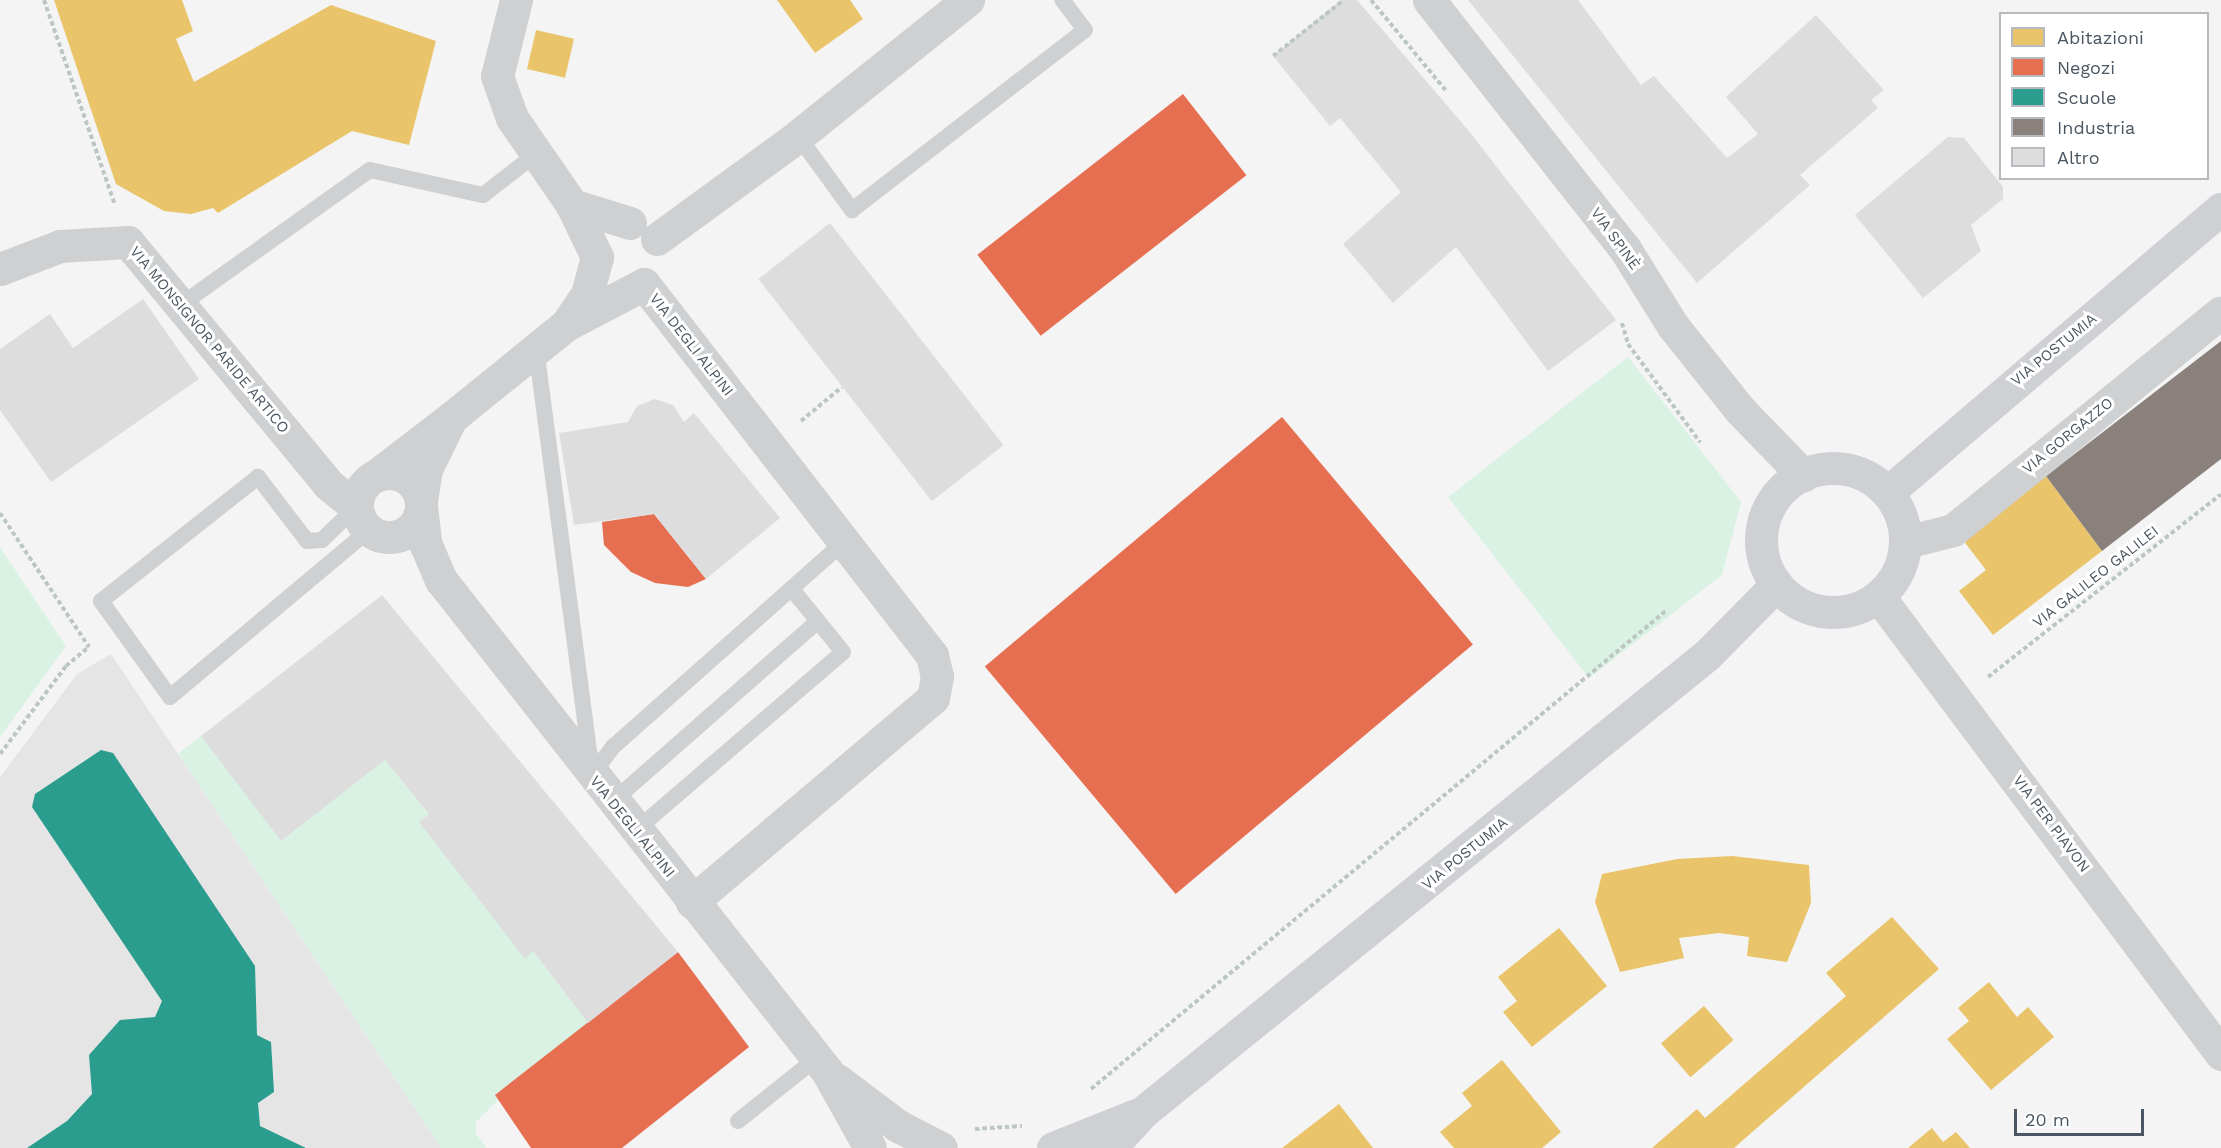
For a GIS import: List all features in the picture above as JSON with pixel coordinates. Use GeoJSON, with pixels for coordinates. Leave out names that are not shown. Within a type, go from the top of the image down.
{"type":"FeatureCollection","features":[{"type":"Feature","properties":{"kind":"main road","name":"VIA POSTUMIA"},"geometry":{"type":"LineString","coordinates":[[1888,492],[2221,209]]}},
{"type":"Feature","properties":{"kind":"main road"},"geometry":{"type":"LineString","coordinates":[[1848,470],[1888,492],[1901,516],[1906,542],[1893,582],[1879,597],[1836,613],[1793,600],[1776,585],[1760,545],[1762,523],[1771,503],[1803,475],[1848,470]]}},
{"type":"Feature","properties":{"kind":"main road","name":"VIA POSTUMIA"},"geometry":{"type":"LineString","coordinates":[[1110,1148],[1143,1112],[1707,656],[1776,585]]}},
{"type":"Feature","properties":{"kind":"main road","name":"VIA POSTUMIA"},"geometry":{"type":"LineString","coordinates":[[1053,1148],[1143,1112]]}},
{"type":"Feature","properties":{"kind":"street"},"geometry":{"type":"LineString","coordinates":[[516,0],[497,76],[512,118],[572,205],[597,257]]}},
{"type":"Feature","properties":{"kind":"street","name":"VIA DEGLI ALPINI"},"geometry":{"type":"LineString","coordinates":[[566,326],[587,294],[603,237],[643,231],[798,136],[968,0]]}},
{"type":"Feature","properties":{"kind":"street","name":"VIA SPINÈ"},"geometry":{"type":"LineString","coordinates":[[1430,0],[1625,249],[1673,326],[1740,410],[1803,475]]}},
{"type":"Feature","properties":{"kind":"street"},"geometry":{"type":"LineString","coordinates":[[572,205],[643,231]]}},
{"type":"Feature","properties":{"kind":"street","name":"VIA DEGLI ALPINI"},"geometry":{"type":"LineString","coordinates":[[371,505],[451,418],[536,348],[566,326],[644,284],[661,260],[643,231]]}},
{"type":"Feature","properties":{"kind":"street","name":"VIA MONSIGNOR PARIDE ARTICO"},"geometry":{"type":"LineString","coordinates":[[0,269],[60,246],[128,242],[182,304],[340,497],[371,505]]}},
{"type":"Feature","properties":{"kind":"street","name":"VIA DEGLI ALPINI"},"geometry":{"type":"LineString","coordinates":[[597,257],[613,284],[644,284]]}},
{"type":"Feature","properties":{"kind":"street","name":"VIA DEGLI ALPINI"},"geometry":{"type":"LineString","coordinates":[[644,284],[932,655],[937,676],[933,698],[692,902]]}},
{"type":"Feature","properties":{"kind":"street","name":"VIA GORGAZZO"},"geometry":{"type":"LineString","coordinates":[[1906,542],[1953,530],[2221,312]]}},
{"type":"Feature","properties":{"kind":"street","name":"VIA DEGLI ALPINI"},"geometry":{"type":"LineString","coordinates":[[371,505],[413,527],[421,505],[426,470],[451,418]]}},
{"type":"Feature","properties":{"kind":"street","name":"VIA DEGLI ALPINI"},"geometry":{"type":"LineString","coordinates":[[371,505],[409,479],[421,505],[426,545],[441,580]]}},
{"type":"Feature","properties":{"kind":"street","name":"VIA DEGLI ALPINI"},"geometry":{"type":"LineString","coordinates":[[371,505],[441,580],[591,776],[822,1065],[870,1148]]}},
{"type":"Feature","properties":{"kind":"street","name":"VIA PER PIAVON"},"geometry":{"type":"LineString","coordinates":[[1879,597],[2221,1054]]}},
{"type":"Feature","properties":{"kind":"street","name":"VIA DEGLI ALPINI"},"geometry":{"type":"LineString","coordinates":[[822,1065],[898,1126],[952,1138]]}},
{"type":"Feature","properties":{"kind":"lane"},"geometry":{"type":"LineString","coordinates":[[798,136],[852,210],[1085,30],[1062,0]]}},
{"type":"Feature","properties":{"kind":"lane"},"geometry":{"type":"LineString","coordinates":[[182,304],[370,170],[483,195],[536,154]]}},
{"type":"Feature","properties":{"kind":"lane"},"geometry":{"type":"LineString","coordinates":[[536,348],[591,776]]}},
{"type":"Feature","properties":{"kind":"lane"},"geometry":{"type":"LineString","coordinates":[[258,477],[307,541],[322,540],[371,505],[170,697],[101,601],[258,477]]}},
{"type":"Feature","properties":{"kind":"lane"},"geometry":{"type":"LineString","coordinates":[[591,776],[614,746],[844,542]]}},
{"type":"Feature","properties":{"kind":"lane"},"geometry":{"type":"LineString","coordinates":[[635,831],[843,652],[791,588]]}},
{"type":"Feature","properties":{"kind":"lane"},"geometry":{"type":"LineString","coordinates":[[612,802],[818,621]]}},
{"type":"Feature","properties":{"kind":"lane"},"geometry":{"type":"LineString","coordinates":[[738,1121],[822,1065]]}},
{"type":"Feature","properties":{"kind":"path"},"geometry":{"type":"LineString","coordinates":[[44,0],[128,242]]}},
{"type":"Feature","properties":{"kind":"path"},"geometry":{"type":"LineString","coordinates":[[1273,56],[1344,0]]}},
{"type":"Feature","properties":{"kind":"path"},"geometry":{"type":"LineString","coordinates":[[1371,0],[1455,101]]}},
{"type":"Feature","properties":{"kind":"path"},"geometry":{"type":"LineString","coordinates":[[1620,314],[1628,344],[1700,442]]}},
{"type":"Feature","properties":{"kind":"path"},"geometry":{"type":"LineString","coordinates":[[770,448],[842,387]]}},
{"type":"Feature","properties":{"kind":"path","name":"VIA GALILEO GALILEI"},"geometry":{"type":"LineString","coordinates":[[1985,679],[2221,494]]}},
{"type":"Feature","properties":{"kind":"path"},"geometry":{"type":"LineString","coordinates":[[0,513],[89,647]]}},
{"type":"Feature","properties":{"kind":"path"},"geometry":{"type":"LineString","coordinates":[[1087,1092],[1667,610]]}},
{"type":"Feature","properties":{"kind":"path"},"geometry":{"type":"LineString","coordinates":[[0,754],[66,666],[94,643]]}},
{"type":"Feature","properties":{"kind":"path"},"geometry":{"type":"LineString","coordinates":[[952,1138],[1031,1123]]}},
{"type":"Feature","properties":{"kind":"shaded area"},"geometry":{"type":"Polygon","coordinates":[[[111,654],[441,1148],[0,1148],[0,777],[77,674],[111,654]]]}},
{"type":"Feature","properties":{"kind":"green space"},"geometry":{"type":"Polygon","coordinates":[[[1628,357],[1741,502],[1722,575],[1589,678],[1448,497],[1628,357]]]}},
{"type":"Feature","properties":{"kind":"green space"},"geometry":{"type":"Polygon","coordinates":[[[0,547],[66,646],[0,737],[0,547]]]}},
{"type":"Feature","properties":{"kind":"green space"},"geometry":{"type":"Polygon","coordinates":[[[201,736],[281,840],[385,760],[429,814],[420,822],[533,951],[588,1023],[495,1095],[498,1100],[476,1122],[476,1134],[487,1148],[441,1148],[178,754],[201,736]]]}},
{"type":"Feature","properties":{"kind":"building: Abitazioni"},"geometry":{"type":"Polygon","coordinates":[[[54,0],[182,0],[193,31],[176,39],[194,82],[331,5],[436,41],[409,145],[352,131],[218,213],[213,208],[191,214],[164,211],[116,184],[54,0]]]}},
{"type":"Feature","properties":{"kind":"building: Abitazioni"},"geometry":{"type":"Polygon","coordinates":[[[777,0],[850,0],[863,19],[815,53],[777,0]]]}},
{"type":"Feature","properties":{"kind":"building: Abitazioni"},"geometry":{"type":"Polygon","coordinates":[[[536,30],[574,39],[565,78],[527,69],[536,30]]]}},
{"type":"Feature","properties":{"kind":"building: Abitazioni"},"geometry":{"type":"Polygon","coordinates":[[[2046,476],[2102,551],[1993,635],[1959,591],[1986,570],[1963,540],[2046,476]]]}},
{"type":"Feature","properties":{"kind":"building: Abitazioni"},"geometry":{"type":"Polygon","coordinates":[[[1732,856],[1809,865],[1811,903],[1787,962],[1747,956],[1749,937],[1719,933],[1679,938],[1684,958],[1620,972],[1595,902],[1602,874],[1677,859],[1732,856]]]}},
{"type":"Feature","properties":{"kind":"building: Abitazioni"},"geometry":{"type":"Polygon","coordinates":[[[1892,917],[1939,969],[1734,1148],[1652,1148],[1697,1109],[1705,1118],[1846,996],[1826,973],[1892,917]]]}},
{"type":"Feature","properties":{"kind":"building: Abitazioni"},"geometry":{"type":"Polygon","coordinates":[[[1559,928],[1607,986],[1532,1047],[1503,1012],[1517,1001],[1498,977],[1559,928]]]}},
{"type":"Feature","properties":{"kind":"building: Abitazioni"},"geometry":{"type":"Polygon","coordinates":[[[1989,982],[2017,1017],[2028,1007],[2054,1037],[1991,1090],[1947,1039],[1969,1021],[1958,1008],[1989,982]]]}},
{"type":"Feature","properties":{"kind":"building: Abitazioni"},"geometry":{"type":"Polygon","coordinates":[[[1704,1006],[1734,1040],[1691,1077],[1661,1043],[1704,1006]]]}},
{"type":"Feature","properties":{"kind":"building: Abitazioni"},"geometry":{"type":"Polygon","coordinates":[[[1502,1060],[1561,1132],[1542,1148],[1454,1148],[1440,1132],[1472,1106],[1462,1093],[1502,1060]]]}},
{"type":"Feature","properties":{"kind":"building: Abitazioni"},"geometry":{"type":"Polygon","coordinates":[[[1339,1104],[1373,1148],[1282,1148],[1339,1104]]]}},
{"type":"Feature","properties":{"kind":"building: Abitazioni"},"geometry":{"type":"Polygon","coordinates":[[[1932,1128],[1943,1142],[1956,1132],[1970,1148],[1908,1148],[1932,1128]]]}},
{"type":"Feature","properties":{"kind":"building: Negozi"},"geometry":{"type":"Polygon","coordinates":[[[1183,94],[1246,175],[1041,336],[977,255],[1183,94]]]}},
{"type":"Feature","properties":{"kind":"building: Negozi"},"geometry":{"type":"Polygon","coordinates":[[[1282,417],[1473,645],[1176,894],[985,666],[1282,417]]]}},
{"type":"Feature","properties":{"kind":"building: Negozi"},"geometry":{"type":"Polygon","coordinates":[[[654,514],[706,579],[688,587],[655,583],[631,572],[604,545],[602,522],[654,514]]]}},
{"type":"Feature","properties":{"kind":"building: Negozi"},"geometry":{"type":"Polygon","coordinates":[[[678,952],[749,1047],[622,1148],[531,1148],[495,1095],[678,952]]]}},
{"type":"Feature","properties":{"kind":"building: Scuole"},"geometry":{"type":"Polygon","coordinates":[[[101,750],[113,753],[255,966],[257,1035],[271,1042],[274,1092],[258,1103],[260,1126],[306,1148],[27,1148],[67,1121],[92,1094],[89,1055],[120,1020],[155,1017],[162,1001],[32,807],[35,794],[101,750]]]}},
{"type":"Feature","properties":{"kind":"building: Industria"},"geometry":{"type":"Polygon","coordinates":[[[2221,341],[2221,459],[2102,551],[2046,476],[2221,341]]]}},
{"type":"Feature","properties":{"kind":"building: Altro"},"geometry":{"type":"Polygon","coordinates":[[[1341,0],[1357,0],[1468,130],[1616,320],[1548,371],[1456,247],[1393,303],[1343,244],[1401,192],[1340,118],[1330,126],[1273,56],[1341,0]]]}},
{"type":"Feature","properties":{"kind":"building: Altro"},"geometry":{"type":"Polygon","coordinates":[[[1468,0],[1578,0],[1641,85],[1654,76],[1727,158],[1758,134],[1726,97],[1816,15],[1884,90],[1871,100],[1878,108],[1800,175],[1810,185],[1697,283],[1468,0]]]}},
{"type":"Feature","properties":{"kind":"building: Altro"},"geometry":{"type":"Polygon","coordinates":[[[1948,137],[1964,138],[2003,187],[2003,199],[1971,225],[1981,251],[1923,298],[1855,215],[1948,137]]]}},
{"type":"Feature","properties":{"kind":"building: Altro"},"geometry":{"type":"Polygon","coordinates":[[[830,223],[1004,445],[932,501],[758,279],[830,223]]]}},
{"type":"Feature","properties":{"kind":"building: Altro"},"geometry":{"type":"Polygon","coordinates":[[[143,299],[199,379],[51,482],[0,410],[0,349],[50,314],[73,348],[143,299]]]}},
{"type":"Feature","properties":{"kind":"building: Altro"},"geometry":{"type":"Polygon","coordinates":[[[655,399],[673,405],[684,422],[694,413],[780,518],[706,579],[654,514],[574,525],[559,433],[628,422],[637,406],[655,399]]]}},
{"type":"Feature","properties":{"kind":"building: Altro"},"geometry":{"type":"Polygon","coordinates":[[[382,595],[678,952],[588,1023],[533,951],[525,959],[419,822],[429,814],[385,760],[281,841],[201,736],[382,595]]]}}]}
